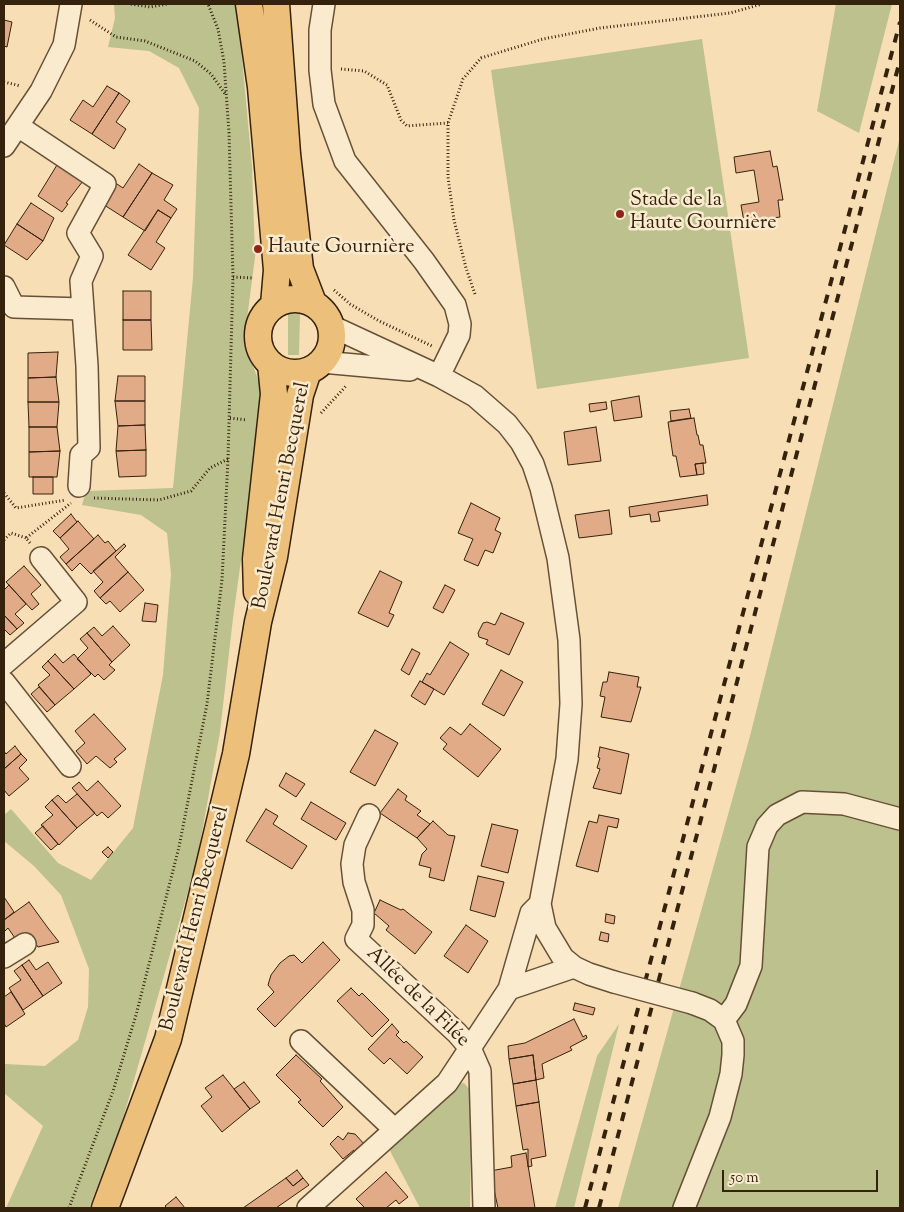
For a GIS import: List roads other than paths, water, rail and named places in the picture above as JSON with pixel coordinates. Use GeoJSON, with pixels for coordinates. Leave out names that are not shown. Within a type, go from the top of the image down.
{"type":"FeatureCollection","features":[{"type":"Feature","properties":{"kind":"main road"},"geometry":{"type":"LineString","coordinates":[[249,4],[261,87],[277,270],[274,305]]}},
{"type":"Feature","properties":{"kind":"main road"},"geometry":{"type":"LineString","coordinates":[[276,4],[287,154],[300,269],[322,296],[321,309],[331,326],[331,345],[315,366],[288,372],[271,364],[259,345],[258,334],[266,313],[274,305],[293,299],[322,296]]}},
{"type":"Feature","properties":{"kind":"main road","name":"Boulevard Henri Becquerel"},"geometry":{"type":"LineString","coordinates":[[258,622],[256,558],[274,394],[271,364]]}},
{"type":"Feature","properties":{"kind":"main road","name":"Boulevard Henri Becquerel"},"geometry":{"type":"LineString","coordinates":[[105,1208],[168,1039],[236,754],[258,622],[274,558],[300,395],[315,366]]}},
{"type":"Feature","properties":{"kind":"street"},"geometry":{"type":"LineString","coordinates":[[324,4],[320,30],[320,70],[324,104],[345,161],[424,261],[455,305],[460,324],[459,335],[433,374]]}},
{"type":"Feature","properties":{"kind":"street"},"geometry":{"type":"LineString","coordinates":[[4,146],[41,91],[64,45],[71,5]]}},
{"type":"Feature","properties":{"kind":"street"},"geometry":{"type":"LineString","coordinates":[[18,126],[105,184],[78,233],[92,256],[81,281],[89,448],[81,455],[79,492]]}},
{"type":"Feature","properties":{"kind":"street"},"geometry":{"type":"LineString","coordinates":[[4,288],[14,307],[83,309]]}},
{"type":"Feature","properties":{"kind":"street"},"geometry":{"type":"LineString","coordinates":[[331,326],[475,396],[493,411],[521,442],[533,464],[541,488],[558,558],[569,640],[570,722],[567,759],[540,904],[550,938],[563,958],[574,967],[614,982],[692,1003],[710,1010],[724,1020],[733,1041],[731,1074],[720,1117],[684,1208]]}},
{"type":"Feature","properties":{"kind":"street"},"geometry":{"type":"LineString","coordinates":[[315,366],[433,374]]}},
{"type":"Feature","properties":{"kind":"street"},"geometry":{"type":"LineString","coordinates":[[4,664],[76,602],[41,558]]}},
{"type":"Feature","properties":{"kind":"street"},"geometry":{"type":"LineString","coordinates":[[4,682],[70,766]]}},
{"type":"Feature","properties":{"kind":"street"},"geometry":{"type":"LineString","coordinates":[[724,1020],[736,1004],[751,966],[758,847],[767,826],[777,815],[802,802],[844,804],[900,819]]}},
{"type":"Feature","properties":{"kind":"street","name":"Allée de la Filée"},"geometry":{"type":"LineString","coordinates":[[369,816],[355,845],[352,864],[354,882],[363,910],[363,925],[356,939],[457,1033],[470,1048],[480,1071],[484,1208]]}},
{"type":"Feature","properties":{"kind":"street"},"geometry":{"type":"LineString","coordinates":[[308,1208],[447,1082],[509,989],[531,914],[540,904]]}},
{"type":"Feature","properties":{"kind":"street"},"geometry":{"type":"LineString","coordinates":[[4,957],[25,944]]}},
{"type":"Feature","properties":{"kind":"street"},"geometry":{"type":"LineString","coordinates":[[509,989],[574,967]]}},
{"type":"Feature","properties":{"kind":"street"},"geometry":{"type":"LineString","coordinates":[[301,1041],[395,1130]]}},
{"type":"Feature","properties":{"kind":"railway"},"geometry":{"type":"LineString","coordinates":[[585,1208],[900,22]]}},
{"type":"Feature","properties":{"kind":"railway"},"geometry":{"type":"LineString","coordinates":[[599,1208],[900,60]]}},
{"type":"Feature","properties":{"kind":"place","name":"Stade de la Haute Gournière"},"geometry":{"type":"Point","coordinates":[620,214]}},
{"type":"Feature","properties":{"kind":"place","name":"Haute Gournière"},"geometry":{"type":"Point","coordinates":[258,249]}}]}
